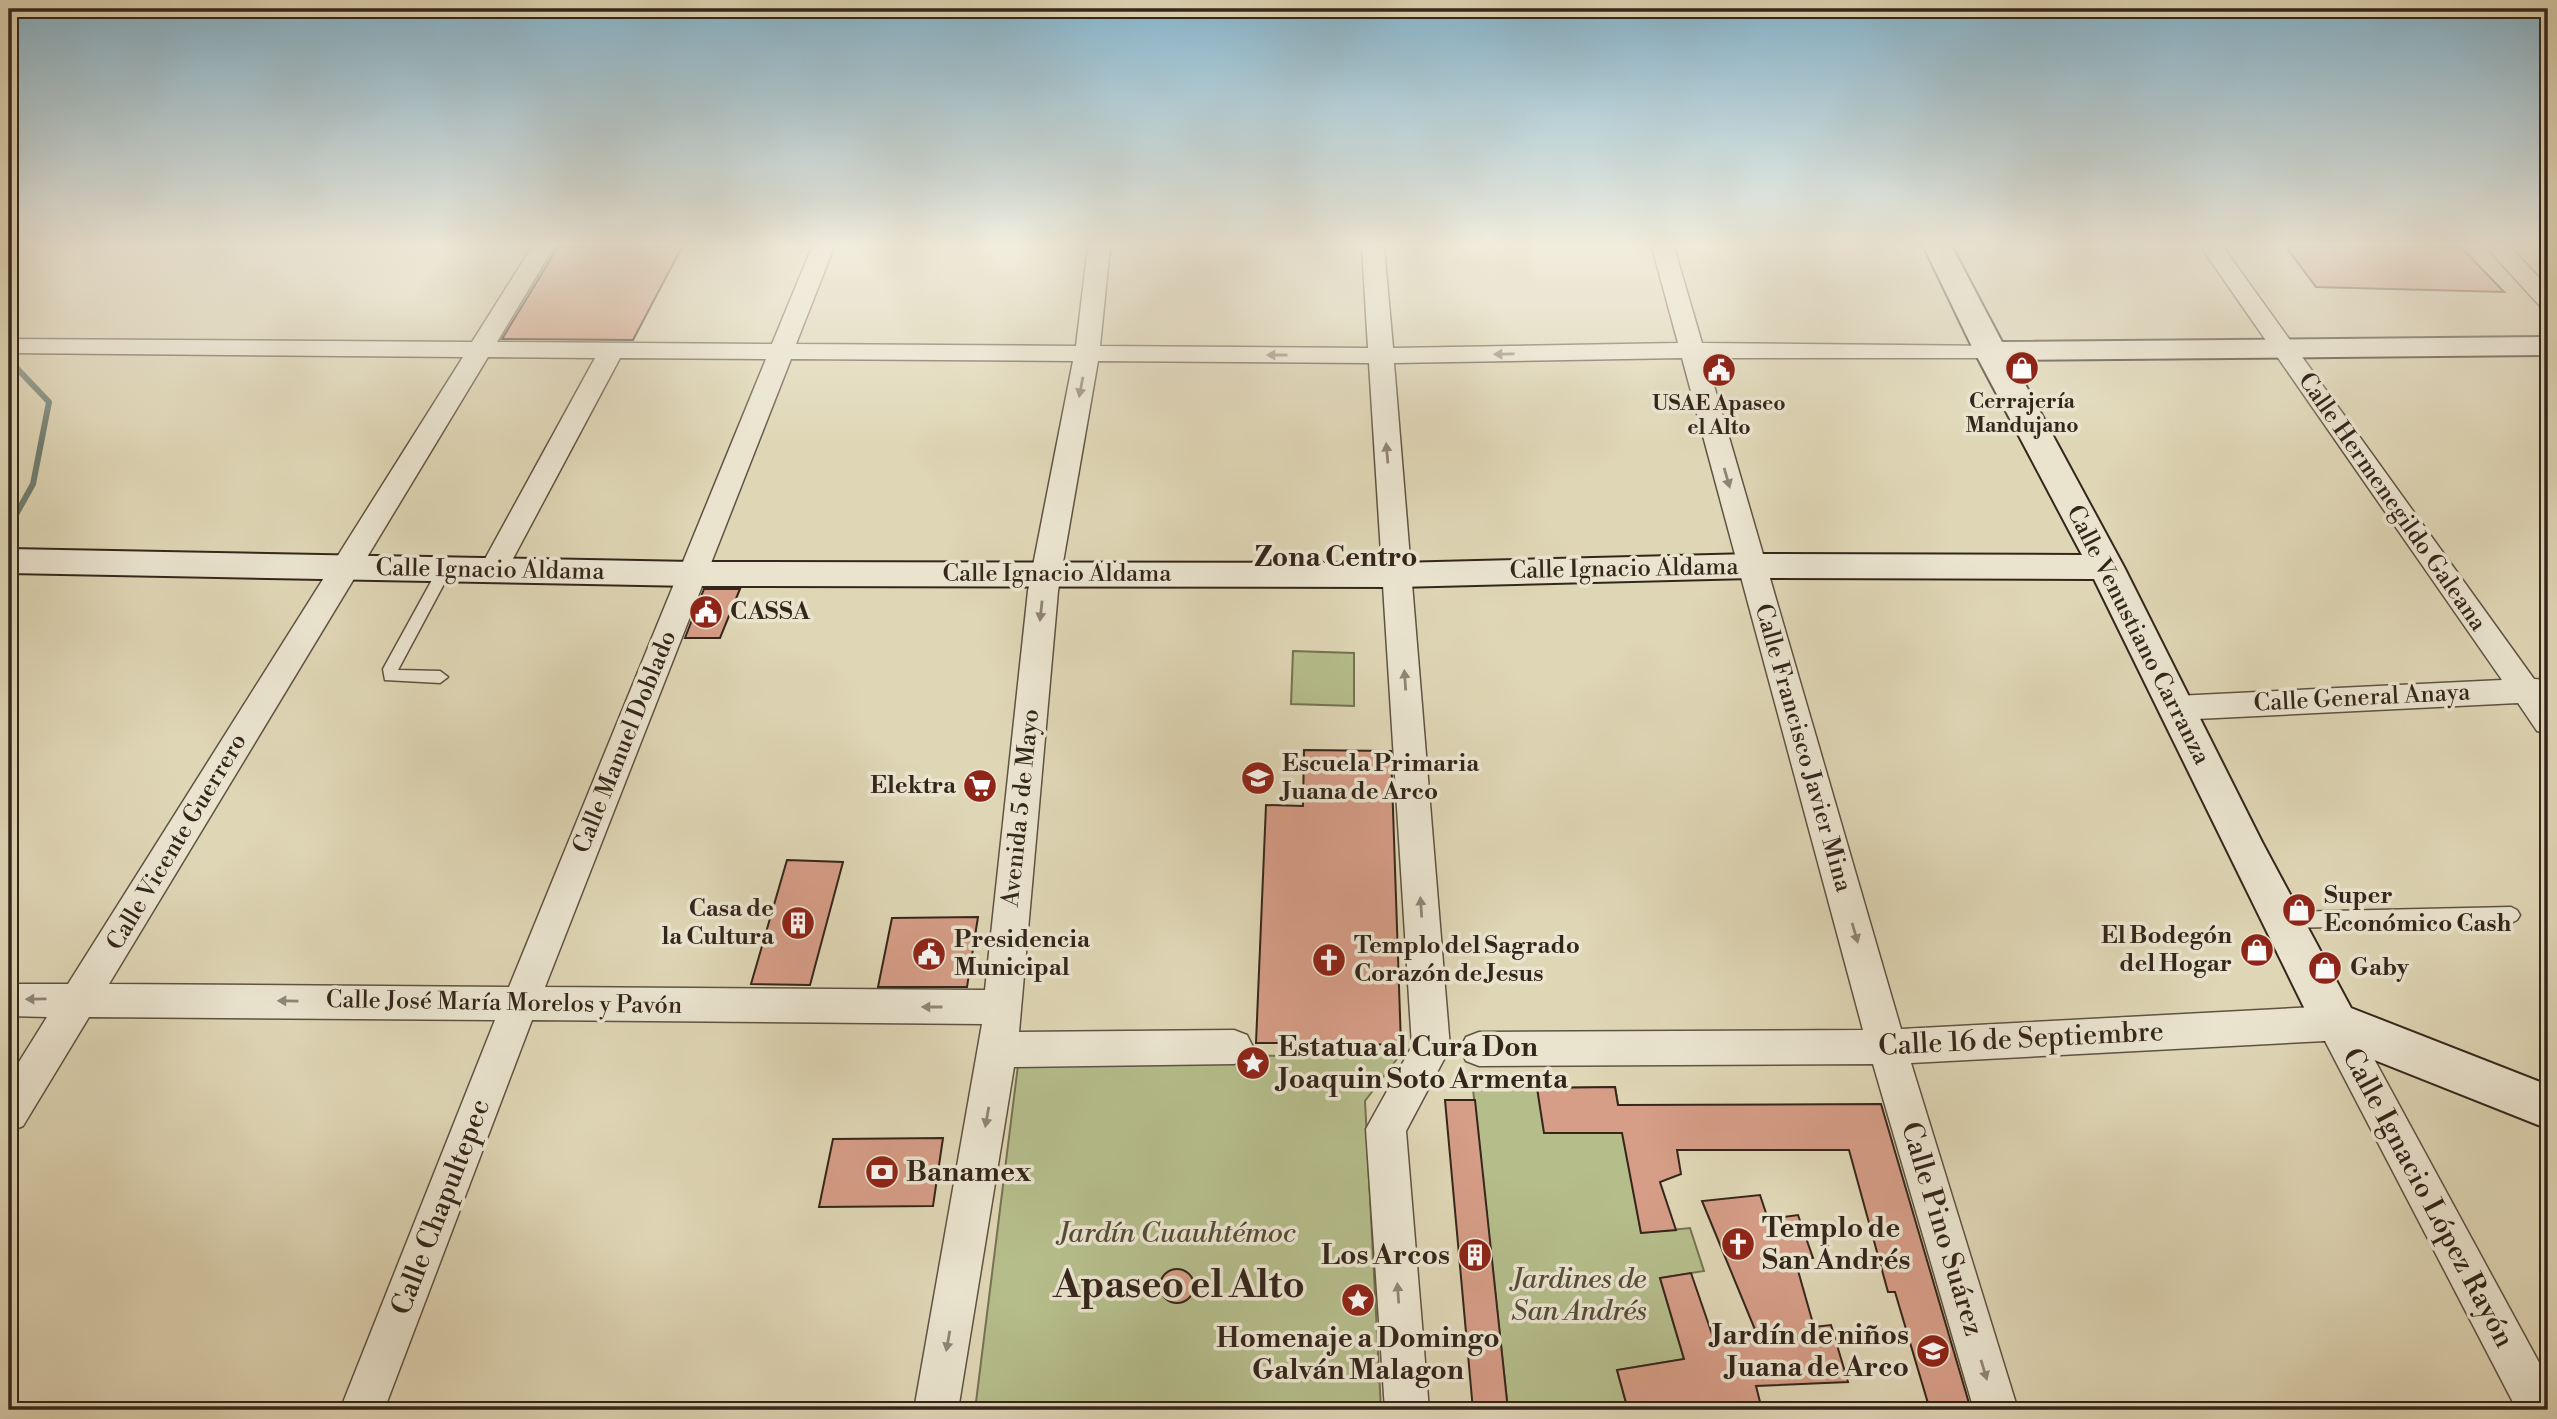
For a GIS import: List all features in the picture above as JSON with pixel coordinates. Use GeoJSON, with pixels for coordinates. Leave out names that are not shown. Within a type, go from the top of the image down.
{"type":"FeatureCollection","features":[{"type":"Feature","properties":{"kind":"street","name":"Calle Vicente Guerrero"},"geometry":{"type":"LineString","coordinates":[[9,1113],[502,313]]}},
{"type":"Feature","properties":{"kind":"street","name":"Calle Manuel Doblado"},"geometry":{"type":"LineString","coordinates":[[520,1004],[796,313]]}},
{"type":"Feature","properties":{"kind":"street","name":"Avenida 5 de Mayo"},"geometry":{"type":"LineString","coordinates":[[936,1410],[999,1050],[1000,1007],[1046,575],[1087,354],[1092,313]]}},
{"type":"Feature","properties":{"kind":"street"},"geometry":{"type":"LineString","coordinates":[[1377,313],[1397,575],[1455,1049],[1386,1129],[1407,1410]]}},
{"type":"Feature","properties":{"kind":"street","name":"Calle Francisco Javier Mina"},"geometry":{"type":"LineString","coordinates":[[1681,313],[1887,1047]]}},
{"type":"Feature","properties":{"kind":"street","name":"Calle Venustiano Carranza"},"geometry":{"type":"LineString","coordinates":[[1970,313],[2106,567],[2279,920],[2335,1023]]}},
{"type":"Feature","properties":{"kind":"street","name":"Calle Hermenegildo Galeana"},"geometry":{"type":"LineString","coordinates":[[2259,313],[2536,690],[2548,722]]}},
{"type":"Feature","properties":{"kind":"street"},"geometry":{"type":"LineString","coordinates":[[9,346],[1379,356],[1691,351],[2548,346]]}},
{"type":"Feature","properties":{"kind":"street"},"geometry":{"type":"LineString","coordinates":[[494,568],[611,351]]}},
{"type":"Feature","properties":{"kind":"street","name":"Calle Ignacio Aldama"},"geometry":{"type":"LineString","coordinates":[[13,561],[342,569],[494,568],[693,574],[1397,575],[1751,566],[2106,567]]}},
{"type":"Feature","properties":{"kind":"street","name":"Calle General Anaya"},"geometry":{"type":"LineString","coordinates":[[2176,708],[2536,690]]}},
{"type":"Feature","properties":{"kind":"street","name":"Calle José María Morelos y Pavón"},"geometry":{"type":"LineString","coordinates":[[9,1000],[1000,1007]]}},
{"type":"Feature","properties":{"kind":"street","name":"Calle Chapultepec"},"geometry":{"type":"LineString","coordinates":[[362,1410],[520,1004]]}},
{"type":"Feature","properties":{"kind":"street","name":"Calle 16 de Septiembre"},"geometry":{"type":"LineString","coordinates":[[1455,1049],[1887,1047],[2335,1023],[2548,1107]]}},
{"type":"Feature","properties":{"kind":"street","name":"Calle Ignacio López Rayón"},"geometry":{"type":"LineString","coordinates":[[2335,1023],[2541,1410]]}},
{"type":"Feature","properties":{"kind":"street"},"geometry":{"type":"LineString","coordinates":[[999,1050],[1234,1047]]}},
{"type":"Feature","properties":{"kind":"street","name":"Calle Pino Suárez"},"geometry":{"type":"LineString","coordinates":[[1887,1047],[1996,1410]]}},
{"type":"Feature","properties":{"kind":"lane"},"geometry":{"type":"LineString","coordinates":[[440,677],[390,676],[391,669],[446,569]]}},
{"type":"Feature","properties":{"kind":"lane"},"geometry":{"type":"LineString","coordinates":[[2279,920],[2511,915]]}},
{"type":"Feature","properties":{"kind":"green space"},"geometry":{"type":"Polygon","coordinates":[[[1293,651],[1354,653],[1354,706],[1291,704],[1293,651]]]}},
{"type":"Feature","properties":{"kind":"green space","name":"Jardín Cuauhtémoc"},"geometry":{"type":"Polygon","coordinates":[[[1400,1055],[1365,1101],[1381,1410],[975,1410],[1019,1057],[1400,1055]]]}},
{"type":"Feature","properties":{"kind":"green space","name":"Jardines de San Andrés"},"geometry":{"type":"Polygon","coordinates":[[[1615,1087],[1641,1233],[1690,1228],[1704,1271],[1660,1278],[1684,1359],[1617,1370],[1628,1410],[1508,1410],[1473,1089],[1615,1087]]]}},
{"type":"Feature","properties":{"kind":"building"},"geometry":{"type":"Polygon","coordinates":[[[518,313],[647,313],[633,340],[502,339],[518,313]]]}},
{"type":"Feature","properties":{"kind":"building","name":"CASSA"},"geometry":{"type":"Polygon","coordinates":[[[704,589],[740,589],[720,638],[685,638],[704,589]]]}},
{"type":"Feature","properties":{"kind":"building","name":"Templo del Sagrado Corazón de Jesus"},"geometry":{"type":"Polygon","coordinates":[[[1304,750],[1391,751],[1401,1045],[1368,1044],[1368,1055],[1285,1052],[1285,1043],[1256,1043],[1266,805],[1303,806],[1304,750]]]}},
{"type":"Feature","properties":{"kind":"building","name":"Casa de la Cultura"},"geometry":{"type":"Polygon","coordinates":[[[787,860],[843,862],[810,985],[751,984],[787,860]]]}},
{"type":"Feature","properties":{"kind":"building","name":"Presidencia Municipal"},"geometry":{"type":"Polygon","coordinates":[[[978,917],[967,987],[878,987],[892,918],[978,917]]]}},
{"type":"Feature","properties":{"kind":"building"},"geometry":{"type":"Polygon","coordinates":[[[1615,1087],[1618,1105],[1881,1104],[1971,1410],[1930,1410],[1895,1292],[1888,1292],[1849,1150],[1677,1150],[1681,1174],[1660,1182],[1676,1230],[1641,1233],[1622,1133],[1544,1133],[1537,1088],[1615,1087]]]}},
{"type":"Feature","properties":{"kind":"building","name":"Los Arcos"},"geometry":{"type":"Polygon","coordinates":[[[1445,1100],[1475,1100],[1508,1410],[1473,1410],[1445,1100]]]}},
{"type":"Feature","properties":{"kind":"building","name":"Banamex"},"geometry":{"type":"Polygon","coordinates":[[[943,1138],[933,1206],[819,1207],[833,1139],[943,1138]]]}},
{"type":"Feature","properties":{"kind":"building"},"geometry":{"type":"Polygon","coordinates":[[[1760,1195],[1768,1219],[1798,1215],[1813,1258],[1795,1260],[1814,1327],[1831,1325],[1848,1382],[1756,1386],[1762,1410],[1628,1410],[1617,1370],[1684,1359],[1660,1278],[1691,1273],[1713,1337],[1756,1332],[1702,1201],[1760,1195]]]}},
{"type":"Feature","properties":{"kind":"building"},"geometry":{"type":"Polygon","coordinates":[[[1177,1269],[1189,1274],[1194,1286],[1189,1298],[1177,1303],[1165,1298],[1160,1286],[1165,1274],[1177,1269]]]}},
{"type":"Feature","properties":{"kind":"waterway"},"geometry":{"type":"LineString","coordinates":[[9,360],[49,402],[33,484],[9,527]]}},
{"type":"Feature","properties":{"kind":"place","name":"Cerrajería Mandujano"},"geometry":{"type":"Point","coordinates":[2022,368]}},
{"type":"Feature","properties":{"kind":"place","name":"USAE Apaseo el Alto"},"geometry":{"type":"Point","coordinates":[1719,370]}},
{"type":"Feature","properties":{"kind":"place","name":"CASSA"},"geometry":{"type":"Point","coordinates":[706,612]}},
{"type":"Feature","properties":{"kind":"place","name":"Escuela Primaria Juana de Arco"},"geometry":{"type":"Point","coordinates":[1258,778]}},
{"type":"Feature","properties":{"kind":"place","name":"Elektra"},"geometry":{"type":"Point","coordinates":[980,786]}},
{"type":"Feature","properties":{"kind":"place","name":"Super Económico Cash"},"geometry":{"type":"Point","coordinates":[2299,910]}},
{"type":"Feature","properties":{"kind":"place","name":"Casa de la Cultura"},"geometry":{"type":"Point","coordinates":[798,923]}},
{"type":"Feature","properties":{"kind":"place","name":"El Bodegón del Hogar"},"geometry":{"type":"Point","coordinates":[2257,950]}},
{"type":"Feature","properties":{"kind":"place","name":"Presidencia Municipal"},"geometry":{"type":"Point","coordinates":[929,954]}},
{"type":"Feature","properties":{"kind":"place","name":"Templo del Sagrado Corazón de Jesus"},"geometry":{"type":"Point","coordinates":[1329,960]}},
{"type":"Feature","properties":{"kind":"place","name":"Gaby"},"geometry":{"type":"Point","coordinates":[2325,968]}},
{"type":"Feature","properties":{"kind":"place","name":"Estatua al Cura Don Joaquin Soto Armenta"},"geometry":{"type":"Point","coordinates":[1253,1063]}},
{"type":"Feature","properties":{"kind":"place","name":"Banamex"},"geometry":{"type":"Point","coordinates":[882,1172]}},
{"type":"Feature","properties":{"kind":"place","name":"Templo de San Andrés"},"geometry":{"type":"Point","coordinates":[1738,1244]}},
{"type":"Feature","properties":{"kind":"place","name":"Los Arcos"},"geometry":{"type":"Point","coordinates":[1475,1255]}},
{"type":"Feature","properties":{"kind":"place","name":"Homenaje a Domingo Galván Malagon"},"geometry":{"type":"Point","coordinates":[1358,1300]}},
{"type":"Feature","properties":{"kind":"place","name":"Jardín de niños Juana de Arco"},"geometry":{"type":"Point","coordinates":[1933,1351]}},
{"type":"Feature","properties":{"kind":"district","name":"Zona Centro"},"geometry":{"type":"Point","coordinates":[1336,557]}},
{"type":"Feature","properties":{"kind":"district","name":"Apaseo el Alto"},"geometry":{"type":"Point","coordinates":[1179,1285]}}]}
